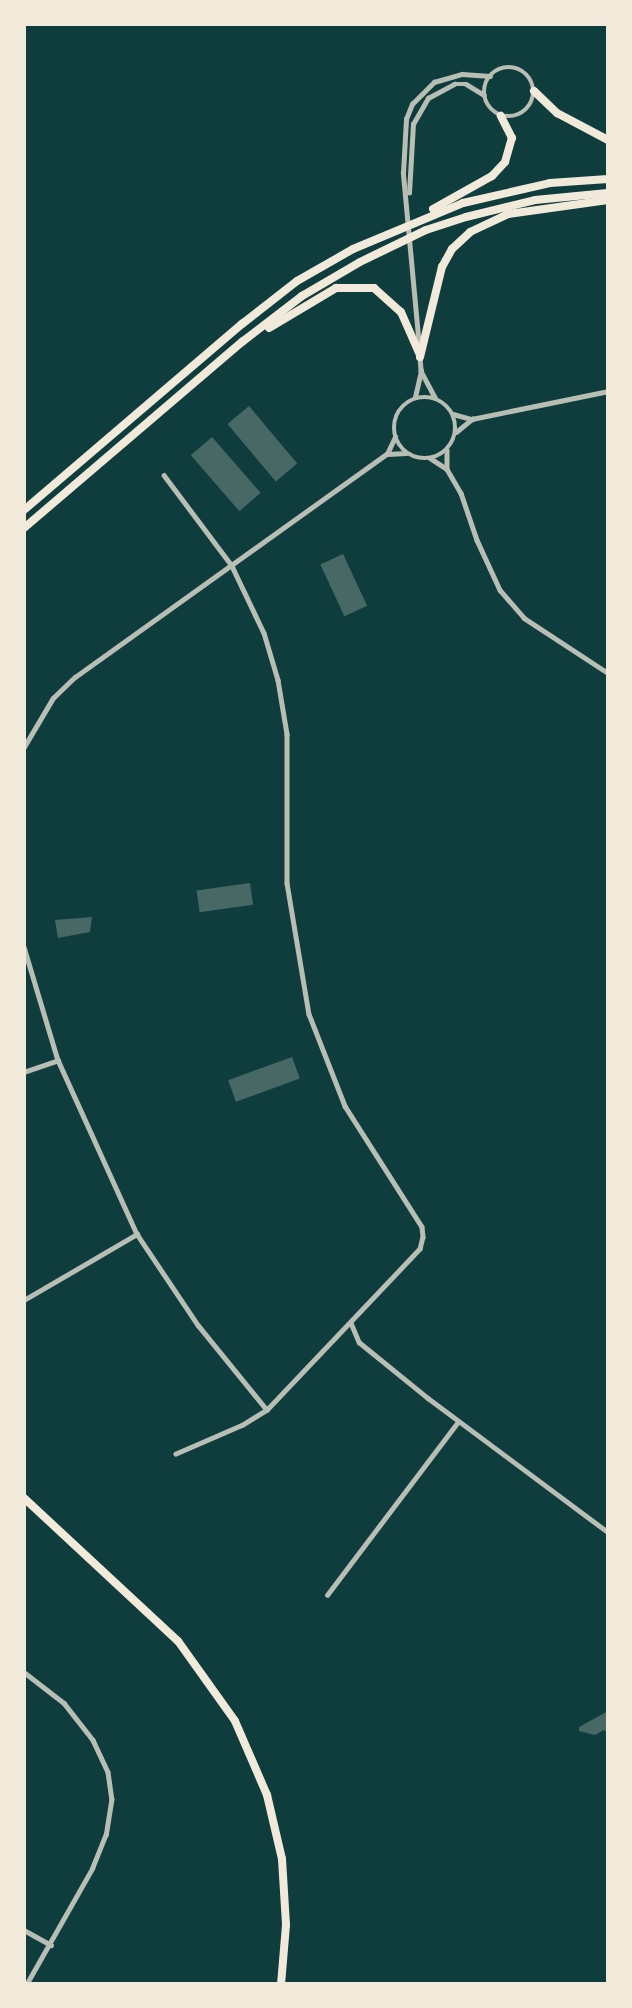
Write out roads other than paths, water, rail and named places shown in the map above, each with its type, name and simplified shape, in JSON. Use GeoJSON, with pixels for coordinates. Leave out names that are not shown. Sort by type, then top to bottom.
{"type":"FeatureCollection","features":[{"type":"Feature","properties":{"kind":"highway"},"geometry":{"type":"LineString","coordinates":[[534,91],[557,113],[608,140]]}},
{"type":"Feature","properties":{"kind":"highway"},"geometry":{"type":"LineString","coordinates":[[24,510],[297,281],[353,249],[421,218],[492,176],[505,162],[512,138],[501,116]]}},
{"type":"Feature","properties":{"kind":"highway"},"geometry":{"type":"LineString","coordinates":[[421,218],[509,191],[608,179]]}},
{"type":"Feature","properties":{"kind":"highway"},"geometry":{"type":"LineString","coordinates":[[24,528],[242,342],[302,296],[360,262],[426,230],[535,200],[608,193]]}},
{"type":"Feature","properties":{"kind":"highway"},"geometry":{"type":"LineString","coordinates":[[420,357],[442,267],[452,249],[470,232],[508,214],[608,200]]}},
{"type":"Feature","properties":{"kind":"highway"},"geometry":{"type":"LineString","coordinates":[[242,342],[316,297],[354,286],[374,288],[390,299],[402,312],[420,357]]}},
{"type":"Feature","properties":{"kind":"highway"},"geometry":{"type":"LineString","coordinates":[[24,1498],[178,1641],[235,1721],[267,1795],[282,1859],[286,1925],[281,1984]]}},
{"type":"Feature","properties":{"kind":"street"},"geometry":{"type":"LineString","coordinates":[[409,199],[410,141],[420,108],[434,93],[454,84],[466,84],[484,95],[490,108],[501,116],[524,112],[534,91],[528,76],[516,68],[502,68],[490,76],[447,76],[422,92],[412,104],[403,138],[421,371],[415,397]]}},
{"type":"Feature","properties":{"kind":"street"},"geometry":{"type":"LineString","coordinates":[[484,95],[490,76]]}},
{"type":"Feature","properties":{"kind":"street"},"geometry":{"type":"LineString","coordinates":[[421,371],[435,398],[453,414],[472,419],[608,391]]}},
{"type":"Feature","properties":{"kind":"street"},"geometry":{"type":"LineString","coordinates":[[24,747],[25,740],[67,684],[387,454],[395,437],[395,418],[406,402],[415,397],[435,398]]}},
{"type":"Feature","properties":{"kind":"street"},"geometry":{"type":"LineString","coordinates":[[453,414],[456,433]]}},
{"type":"Feature","properties":{"kind":"street"},"geometry":{"type":"LineString","coordinates":[[447,469],[447,450],[456,433],[472,419]]}},
{"type":"Feature","properties":{"kind":"street"},"geometry":{"type":"LineString","coordinates":[[395,437],[406,453]]}},
{"type":"Feature","properties":{"kind":"street"},"geometry":{"type":"LineString","coordinates":[[430,458],[447,450]]}},
{"type":"Feature","properties":{"kind":"street"},"geometry":{"type":"LineString","coordinates":[[387,454],[406,453],[430,458],[447,469],[461,493],[477,540],[500,590],[524,618],[608,673]]}},
{"type":"Feature","properties":{"kind":"street"},"geometry":{"type":"LineString","coordinates":[[164,476],[232,566],[264,633],[285,716],[290,766],[287,884],[294,940],[314,1031],[355,1124],[422,1227],[420,1249],[267,1410],[243,1425],[176,1454]]}},
{"type":"Feature","properties":{"kind":"street"},"geometry":{"type":"LineString","coordinates":[[24,947],[58,1060],[137,1234],[198,1325],[267,1410]]}},
{"type":"Feature","properties":{"kind":"street"},"geometry":{"type":"LineString","coordinates":[[24,1072],[58,1060]]}},
{"type":"Feature","properties":{"kind":"street"},"geometry":{"type":"LineString","coordinates":[[24,1300],[137,1234]]}},
{"type":"Feature","properties":{"kind":"street"},"geometry":{"type":"LineString","coordinates":[[351,1323],[359,1342],[458,1422],[608,1532]]}},
{"type":"Feature","properties":{"kind":"street"},"geometry":{"type":"LineString","coordinates":[[327,1595],[458,1422]]}},
{"type":"Feature","properties":{"kind":"street"},"geometry":{"type":"LineString","coordinates":[[24,1672],[64,1703],[93,1740],[108,1772],[112,1799],[106,1835],[93,1868],[27,1984]]}},
{"type":"Feature","properties":{"kind":"street"},"geometry":{"type":"LineString","coordinates":[[24,1930],[51,1944]]}}]}
